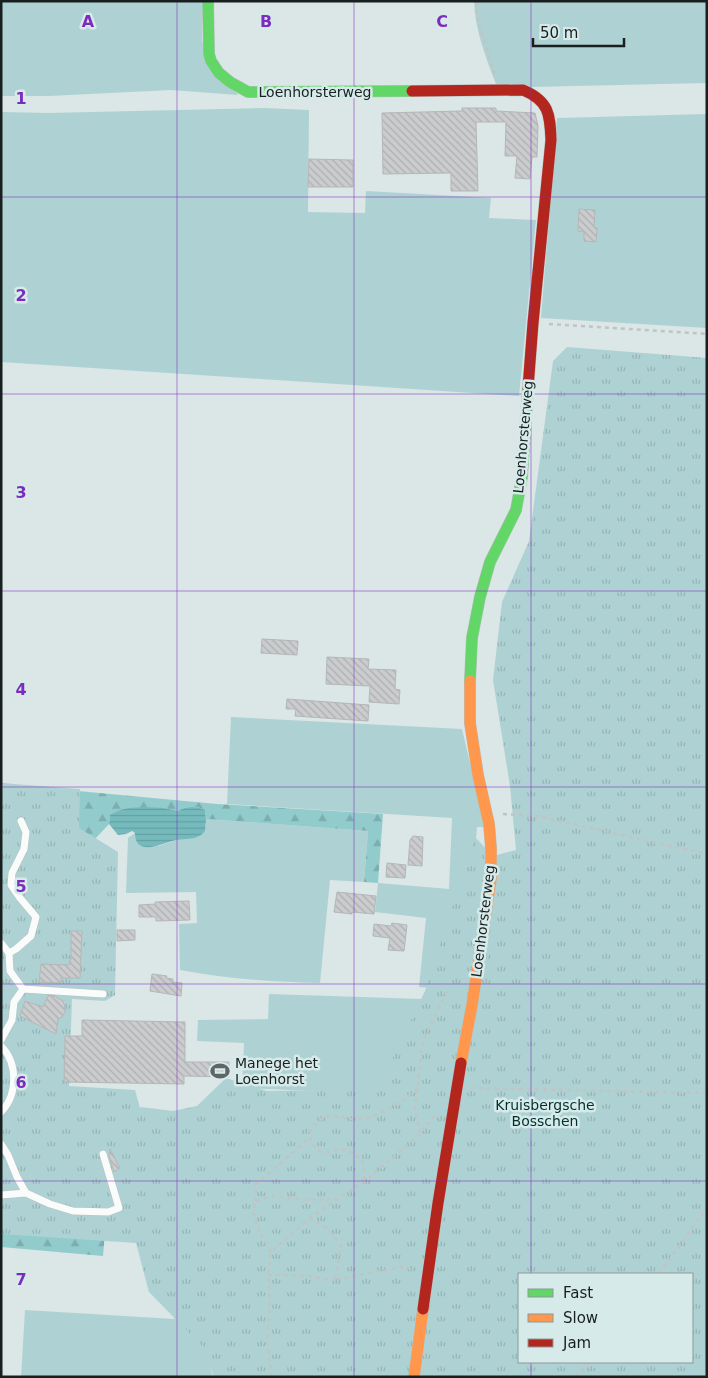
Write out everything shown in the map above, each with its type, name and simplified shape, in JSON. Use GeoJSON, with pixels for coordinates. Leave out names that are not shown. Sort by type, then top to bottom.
{"type":"FeatureCollection","features":[{"type":"Feature","properties":{"kind":"street","name":"Loenhorsterweg"},"geometry":{"type":"LineString","coordinates":[[208,1],[209,54],[211,62],[227,81],[248,92],[523,90],[530,92],[544,103],[550,117],[551,140],[533,323],[522,477],[516,510],[490,562],[472,638],[470,723],[478,775],[487,813],[491,848],[491,878],[472,1004],[456,1088],[414,1377]]}},
{"type":"Feature","properties":{"kind":"lane"},"geometry":{"type":"LineString","coordinates":[[9,952],[16,949],[31,936],[36,917],[11,885],[12,873],[24,849],[26,832],[21,821]]}},
{"type":"Feature","properties":{"kind":"lane"},"geometry":{"type":"LineString","coordinates":[[1,943],[9,952],[10,970],[23,988],[103,994]]}},
{"type":"Feature","properties":{"kind":"lane"},"geometry":{"type":"LineString","coordinates":[[1,1040],[12,1020],[14,1002],[23,988]]}},
{"type":"Feature","properties":{"kind":"lane"},"geometry":{"type":"LineString","coordinates":[[1,1046],[8,1053],[13,1069],[14,1088],[6,1107],[1,1112]]}},
{"type":"Feature","properties":{"kind":"lane"},"geometry":{"type":"LineString","coordinates":[[1,1144],[26,1193]]}},
{"type":"Feature","properties":{"kind":"lane"},"geometry":{"type":"LineString","coordinates":[[1,1195],[26,1193],[50,1204],[73,1211],[108,1212],[119,1208],[103,1154]]}},
{"type":"Feature","properties":{"kind":"path"},"geometry":{"type":"LineString","coordinates":[[477,1],[478,16],[500,91]]}},
{"type":"Feature","properties":{"kind":"path"},"geometry":{"type":"LineString","coordinates":[[533,323],[707,334]]}},
{"type":"Feature","properties":{"kind":"path"},"geometry":{"type":"LineString","coordinates":[[487,813],[537,816],[707,854]]}},
{"type":"Feature","properties":{"kind":"path"},"geometry":{"type":"LineString","coordinates":[[420,1134],[415,1107],[423,1041],[448,989]]}},
{"type":"Feature","properties":{"kind":"path"},"geometry":{"type":"LineString","coordinates":[[363,1182],[365,1174],[362,1160],[347,1150],[319,1151],[312,1144],[309,1134],[314,1124],[333,1115],[351,1120],[369,1118],[388,1109],[418,1088]]}},
{"type":"Feature","properties":{"kind":"path"},"geometry":{"type":"LineString","coordinates":[[270,1252],[257,1228],[254,1216],[256,1184],[310,1137]]}},
{"type":"Feature","properties":{"kind":"path"},"geometry":{"type":"LineString","coordinates":[[255,1201],[274,1196],[308,1200],[338,1199]]}},
{"type":"Feature","properties":{"kind":"path"},"geometry":{"type":"LineString","coordinates":[[660,1273],[707,1208]]}},
{"type":"Feature","properties":{"kind":"path"},"geometry":{"type":"LineString","coordinates":[[310,1218],[327,1228],[341,1246],[334,1280]]}},
{"type":"Feature","properties":{"kind":"path"},"geometry":{"type":"LineString","coordinates":[[268,1275],[316,1276],[331,1281],[403,1267],[429,1271]]}},
{"type":"Feature","properties":{"kind":"path"},"geometry":{"type":"LineString","coordinates":[[576,1377],[588,1363]]}},
{"type":"Feature","properties":{"kind":"green space"},"geometry":{"type":"Polygon","coordinates":[[[1,1],[202,1],[202,42],[238,95],[171,90],[49,96],[1,96],[1,1]]]}},
{"type":"Feature","properties":{"kind":"green space"},"geometry":{"type":"Polygon","coordinates":[[[474,1],[707,1],[707,83],[531,87],[496,84],[479,33],[474,1]]]}},
{"type":"Feature","properties":{"kind":"green space"},"geometry":{"type":"Polygon","coordinates":[[[263,108],[309,110],[308,212],[365,213],[366,191],[491,198],[489,218],[536,220],[519,396],[1,362],[1,112],[48,113],[263,108]]]}},
{"type":"Feature","properties":{"kind":"green space"},"geometry":{"type":"Polygon","coordinates":[[[707,114],[707,328],[541,318],[557,118],[707,114]]]}},
{"type":"Feature","properties":{"kind":"green space","name":"Kruisbergsche Bosschen"},"geometry":{"type":"Polygon","coordinates":[[[567,347],[707,358],[707,1377],[214,1377],[202,1346],[149,1292],[136,1243],[1,1234],[1,783],[80,789],[79,828],[118,852],[115,995],[105,1001],[72,999],[69,1086],[135,1090],[140,1108],[173,1111],[197,1106],[226,1078],[267,1091],[378,1089],[425,991],[475,837],[493,856],[516,850],[510,786],[493,680],[502,602],[529,541],[553,361],[567,347]]]}},
{"type":"Feature","properties":{"kind":"green space"},"geometry":{"type":"Polygon","coordinates":[[[231,717],[462,729],[485,827],[477,827],[469,928],[433,988],[419,987],[426,918],[375,912],[378,883],[449,889],[452,818],[227,804],[231,717]]]}},
{"type":"Feature","properties":{"kind":"green space"},"geometry":{"type":"Polygon","coordinates":[[[78,791],[217,804],[383,814],[378,883],[364,882],[368,831],[206,819],[205,810],[192,807],[178,811],[164,808],[110,815],[109,824],[95,839],[76,835],[78,791]]]}},
{"type":"Feature","properties":{"kind":"green space"},"geometry":{"type":"Polygon","coordinates":[[[205,819],[368,831],[364,882],[330,880],[320,983],[250,980],[180,970],[179,924],[197,923],[196,892],[126,893],[128,838],[135,833],[159,846],[179,839],[190,839],[206,826],[205,819]]]}},
{"type":"Feature","properties":{"kind":"green space"},"geometry":{"type":"Polygon","coordinates":[[[269,994],[422,999],[392,1088],[342,1092],[242,1088],[244,1043],[197,1041],[198,1020],[268,1019],[269,994]]]}},
{"type":"Feature","properties":{"kind":"green space"},"geometry":{"type":"Polygon","coordinates":[[[106,1221],[103,1256],[1,1247],[1,1230],[106,1221]]]}},
{"type":"Feature","properties":{"kind":"green space"},"geometry":{"type":"Polygon","coordinates":[[[25,1310],[191,1320],[207,1355],[213,1377],[21,1377],[25,1310]]]}},
{"type":"Feature","properties":{"kind":"shaded area"},"geometry":{"type":"Polygon","coordinates":[[[136,807],[164,808],[178,811],[192,807],[205,810],[205,831],[195,838],[145,847],[136,841],[135,833],[132,831],[118,835],[109,824],[110,815],[122,810],[136,807]]]}},
{"type":"Feature","properties":{"kind":"building"},"geometry":{"type":"Polygon","coordinates":[[[462,108],[496,108],[496,111],[535,113],[538,126],[537,157],[532,157],[530,179],[515,178],[517,156],[505,156],[506,122],[476,122],[478,191],[451,191],[451,173],[383,174],[382,113],[462,111],[462,108]]]}},
{"type":"Feature","properties":{"kind":"building"},"geometry":{"type":"Polygon","coordinates":[[[309,159],[353,160],[353,187],[308,187],[309,159]]]}},
{"type":"Feature","properties":{"kind":"building"},"geometry":{"type":"Polygon","coordinates":[[[579,209],[595,210],[594,227],[597,228],[596,242],[584,241],[584,232],[578,231],[579,209]]]}},
{"type":"Feature","properties":{"kind":"building"},"geometry":{"type":"Polygon","coordinates":[[[262,639],[298,641],[297,655],[261,653],[262,639]]]}},
{"type":"Feature","properties":{"kind":"building"},"geometry":{"type":"Polygon","coordinates":[[[327,657],[369,659],[368,669],[396,670],[395,689],[400,690],[399,704],[369,702],[370,686],[326,684],[327,657]]]}},
{"type":"Feature","properties":{"kind":"building"},"geometry":{"type":"Polygon","coordinates":[[[287,699],[369,705],[368,721],[295,716],[296,709],[286,709],[287,699]]]}},
{"type":"Feature","properties":{"kind":"building"},"geometry":{"type":"Polygon","coordinates":[[[413,836],[423,837],[422,866],[408,865],[410,840],[413,836]]]}},
{"type":"Feature","properties":{"kind":"building"},"geometry":{"type":"Polygon","coordinates":[[[387,863],[406,865],[405,878],[386,877],[387,863]]]}},
{"type":"Feature","properties":{"kind":"building"},"geometry":{"type":"Polygon","coordinates":[[[337,892],[376,896],[374,914],[334,912],[337,892]]]}},
{"type":"Feature","properties":{"kind":"building"},"geometry":{"type":"Polygon","coordinates":[[[189,901],[190,920],[156,921],[156,917],[139,917],[139,905],[156,904],[155,902],[189,901]]]}},
{"type":"Feature","properties":{"kind":"building"},"geometry":{"type":"Polygon","coordinates":[[[392,923],[407,925],[404,951],[388,950],[390,938],[373,936],[374,924],[391,926],[392,923]]]}},
{"type":"Feature","properties":{"kind":"building"},"geometry":{"type":"Polygon","coordinates":[[[117,930],[135,930],[135,940],[117,941],[117,930]]]}},
{"type":"Feature","properties":{"kind":"building"},"geometry":{"type":"Polygon","coordinates":[[[71,931],[82,931],[80,978],[61,978],[61,983],[39,982],[41,964],[69,965],[71,960],[71,931]]]}},
{"type":"Feature","properties":{"kind":"building"},"geometry":{"type":"Polygon","coordinates":[[[152,974],[167,976],[166,978],[173,979],[173,982],[182,983],[181,996],[150,991],[152,974]]]}},
{"type":"Feature","properties":{"kind":"building"},"geometry":{"type":"Polygon","coordinates":[[[48,996],[54,996],[63,1001],[65,1007],[65,1012],[58,1019],[56,1034],[20,1016],[25,1001],[43,1007],[48,996]]]}},
{"type":"Feature","properties":{"kind":"building"},"geometry":{"type":"Polygon","coordinates":[[[82,1020],[185,1022],[185,1062],[229,1062],[229,1077],[184,1076],[184,1084],[64,1082],[65,1036],[82,1036],[82,1020]]]}},
{"type":"Feature","properties":{"kind":"building"},"geometry":{"type":"Polygon","coordinates":[[[110,1149],[120,1168],[114,1172],[109,1156],[110,1149]]]}},
{"type":"Feature","properties":{"kind":"traffic: fast"},"geometry":{"type":"LineString","coordinates":[[208,1],[209,54],[211,61],[219,73],[248,92],[412,91]]}},
{"type":"Feature","properties":{"kind":"traffic: fast"},"geometry":{"type":"LineString","coordinates":[[470,681],[472,638],[480,597],[490,562],[516,510],[522,477],[528,388]]}},
{"type":"Feature","properties":{"kind":"traffic: slow"},"geometry":{"type":"LineString","coordinates":[[461,1063],[472,1005],[491,879],[489,824],[478,775],[470,723],[470,681]]}},
{"type":"Feature","properties":{"kind":"traffic: slow"},"geometry":{"type":"LineString","coordinates":[[414,1377],[423,1309]]}},
{"type":"Feature","properties":{"kind":"traffic: jam"},"geometry":{"type":"LineString","coordinates":[[412,91],[523,90],[538,99],[549,116],[551,140],[528,388]]}},
{"type":"Feature","properties":{"kind":"traffic: jam"},"geometry":{"type":"LineString","coordinates":[[423,1309],[461,1063]]}},
{"type":"Feature","properties":{"kind":"place","name":"Manege het Loenhorst"},"geometry":{"type":"Point","coordinates":[220,1071]}}]}
